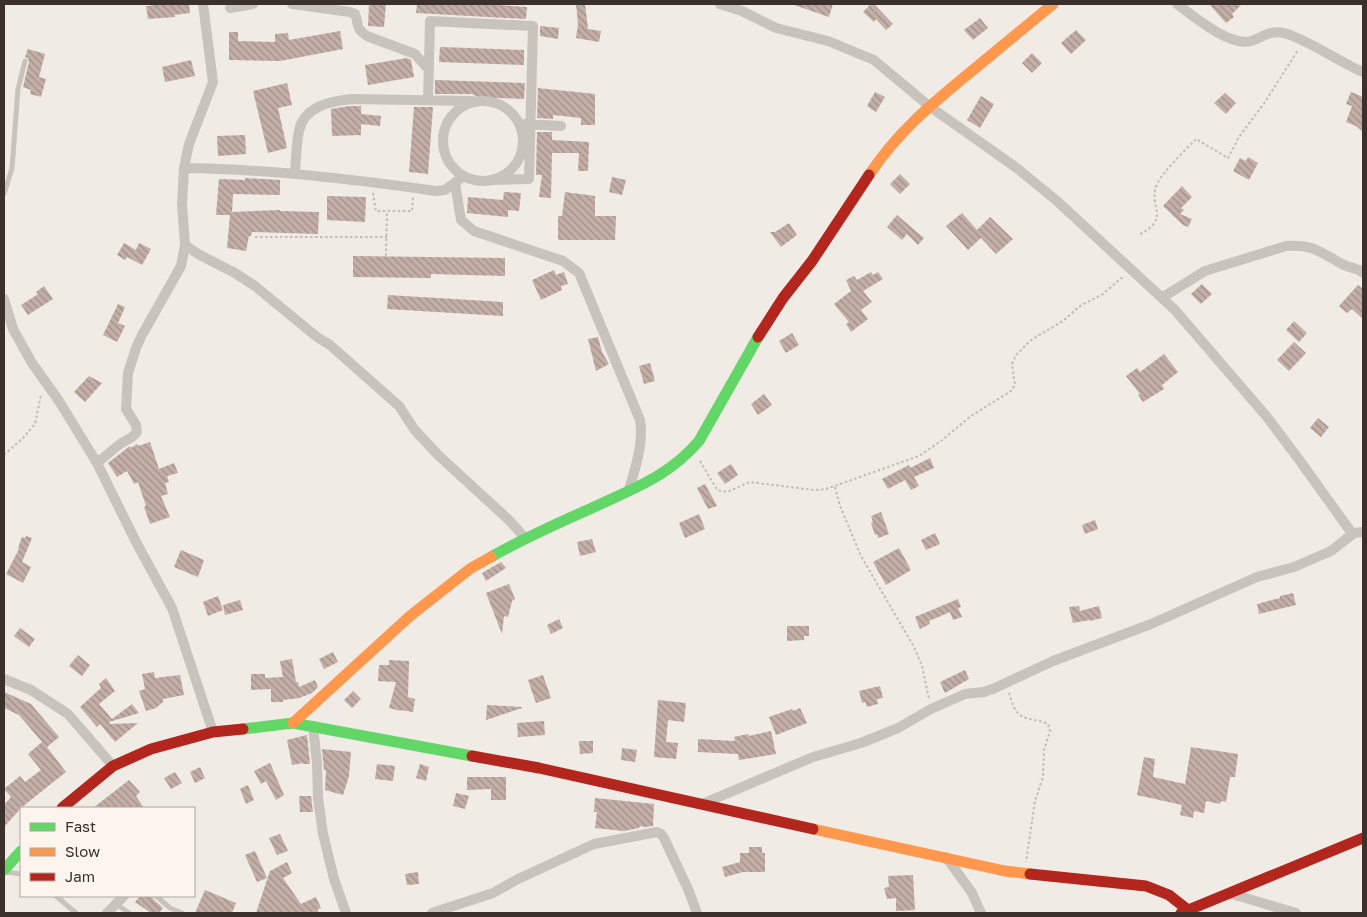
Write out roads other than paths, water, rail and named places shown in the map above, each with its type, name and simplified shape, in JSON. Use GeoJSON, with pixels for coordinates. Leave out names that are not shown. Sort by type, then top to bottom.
{"type":"FeatureCollection","features":[{"type":"Feature","properties":{"kind":"main road"},"geometry":{"type":"LineString","coordinates":[[293,723],[410,616],[471,568],[525,538],[670,470],[687,455],[710,424],[764,324],[812,261],[884,153],[899,135],[930,106],[1053,4]]}},
{"type":"Feature","properties":{"kind":"main road"},"geometry":{"type":"LineString","coordinates":[[63,807],[113,766],[151,750],[213,732],[293,723],[539,768],[1005,871],[1146,886],[1168,892],[1176,897],[1184,912],[1363,838]]}},
{"type":"Feature","properties":{"kind":"main road"},"geometry":{"type":"LineString","coordinates":[[4,871],[20,852]]}},
{"type":"Feature","properties":{"kind":"street"},"geometry":{"type":"LineString","coordinates":[[97,464],[137,432],[136,425],[126,409],[128,373],[139,341],[181,266],[185,245],[182,203],[184,168],[189,144],[213,82],[203,4]]}},
{"type":"Feature","properties":{"kind":"street"},"geometry":{"type":"LineString","coordinates":[[230,8],[253,4]]}},
{"type":"Feature","properties":{"kind":"street"},"geometry":{"type":"LineString","coordinates":[[292,4],[355,14],[356,27],[361,32],[415,54],[429,70]]}},
{"type":"Feature","properties":{"kind":"street"},"geometry":{"type":"LineString","coordinates":[[720,4],[742,11],[776,28],[828,40],[874,60],[930,106],[1018,169],[1057,201],[1163,297],[1267,417],[1351,532],[1359,532]]}},
{"type":"Feature","properties":{"kind":"street"},"geometry":{"type":"LineString","coordinates":[[1177,4],[1211,29],[1227,37],[1250,42],[1268,33],[1282,33],[1363,72]]}},
{"type":"Feature","properties":{"kind":"street"},"geometry":{"type":"LineString","coordinates":[[428,100],[430,21],[533,26],[528,179],[482,181],[464,176],[453,167],[447,158],[443,148],[445,126],[458,109],[478,101]]}},
{"type":"Feature","properties":{"kind":"street"},"geometry":{"type":"LineString","coordinates":[[295,174],[299,130],[311,112],[322,104],[336,100],[352,99],[489,101],[509,110],[519,124],[523,139],[522,150],[512,169],[503,176],[493,180]]}},
{"type":"Feature","properties":{"kind":"street"},"geometry":{"type":"LineString","coordinates":[[519,124],[561,126]]}},
{"type":"Feature","properties":{"kind":"street"},"geometry":{"type":"LineString","coordinates":[[184,168],[295,174],[436,191],[444,190],[464,176]]}},
{"type":"Feature","properties":{"kind":"street"},"geometry":{"type":"LineString","coordinates":[[455,183],[461,220],[474,232],[563,261],[580,273],[640,420],[641,441],[629,490]]}},
{"type":"Feature","properties":{"kind":"street"},"geometry":{"type":"LineString","coordinates":[[185,245],[255,286],[316,337],[357,368],[399,406],[414,429],[438,455],[510,521],[525,538]]}},
{"type":"Feature","properties":{"kind":"street"},"geometry":{"type":"LineString","coordinates":[[1163,297],[1204,271],[1286,246],[1298,245],[1316,249],[1342,264],[1361,270],[1363,273]]}},
{"type":"Feature","properties":{"kind":"street"},"geometry":{"type":"LineString","coordinates":[[4,299],[13,329],[32,363],[59,401],[97,464],[172,608],[213,732]]}},
{"type":"Feature","properties":{"kind":"street"},"geometry":{"type":"LineString","coordinates":[[702,805],[813,757],[860,744],[898,728],[930,709],[965,694],[984,692],[1053,661],[1151,624],[1257,577],[1294,567],[1331,551],[1359,532]]}},
{"type":"Feature","properties":{"kind":"street"},"geometry":{"type":"LineString","coordinates":[[4,679],[30,690],[68,714],[113,766]]}},
{"type":"Feature","properties":{"kind":"street"},"geometry":{"type":"LineString","coordinates":[[313,726],[318,798],[323,834],[334,879],[346,913]]}},
{"type":"Feature","properties":{"kind":"street"},"geometry":{"type":"LineString","coordinates":[[432,913],[493,893],[518,879],[594,844],[657,832],[664,838],[697,913]]}},
{"type":"Feature","properties":{"kind":"street"},"geometry":{"type":"LineString","coordinates":[[945,857],[972,893],[981,913]]}},
{"type":"Feature","properties":{"kind":"street"},"geometry":{"type":"LineString","coordinates":[[1229,893],[1296,913]]}},
{"type":"Feature","properties":{"kind":"street"},"geometry":{"type":"LineString","coordinates":[[108,913],[123,897]]}},
{"type":"Feature","properties":{"kind":"lane"},"geometry":{"type":"LineString","coordinates":[[4,194],[12,168],[18,89],[25,61]]}},
{"type":"Feature","properties":{"kind":"lane"},"geometry":{"type":"LineString","coordinates":[[4,871],[20,874]]}},
{"type":"Feature","properties":{"kind":"lane"},"geometry":{"type":"LineString","coordinates":[[57,897],[76,913]]}},
{"type":"Feature","properties":{"kind":"lane"},"geometry":{"type":"LineString","coordinates":[[157,897],[170,908],[182,913]]}},
{"type":"Feature","properties":{"kind":"lane"},"geometry":{"type":"LineString","coordinates":[[116,904],[129,913]]}}]}
